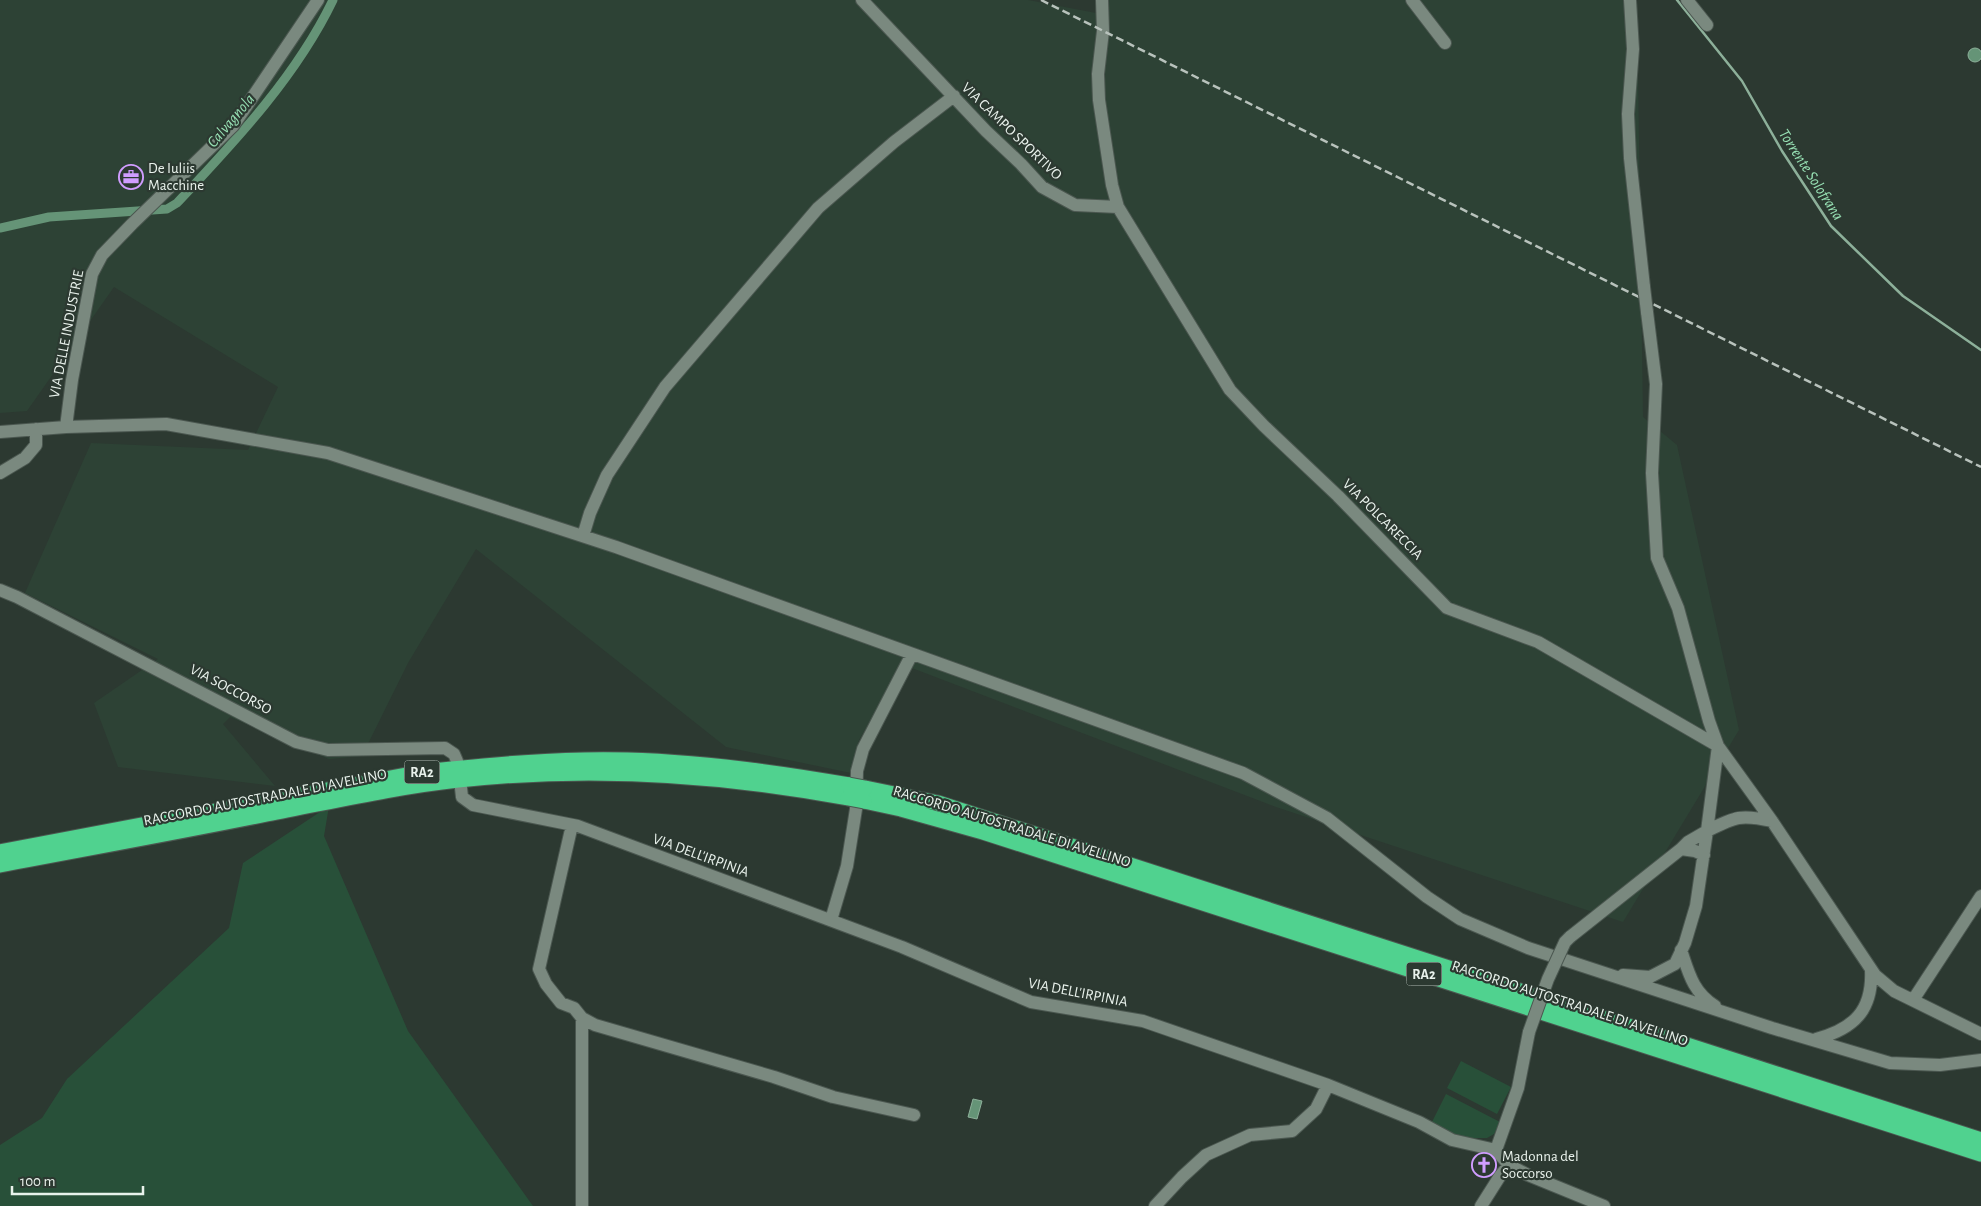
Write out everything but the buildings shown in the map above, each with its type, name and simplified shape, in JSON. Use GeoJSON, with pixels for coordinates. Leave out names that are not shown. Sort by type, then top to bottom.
{"type":"FeatureCollection","features":[{"type":"Feature","properties":{"kind":"highway","name":"RACCORDO AUTOSTRADALE DI AVELLINO"},"geometry":{"type":"LineString","coordinates":[[0,852],[422,772],[489,765],[626,760],[730,767],[849,792]]}},
{"type":"Feature","properties":{"kind":"highway","name":"RACCORDO AUTOSTRADALE DI AVELLINO"},"geometry":{"type":"LineString","coordinates":[[0,865],[399,789],[493,777],[571,774],[651,774],[849,792],[938,804],[1981,1140]]}},
{"type":"Feature","properties":{"kind":"highway","name":"RACCORDO AUTOSTRADALE DI AVELLINO"},"geometry":{"type":"LineString","coordinates":[[864,794],[1981,1154]]}},
{"type":"Feature","properties":{"kind":"street","name":"VIA DELLE INDUSTRIE"},"geometry":{"type":"LineString","coordinates":[[66,427],[72,380],[92,274],[102,256],[232,126],[318,0]]}},
{"type":"Feature","properties":{"kind":"street","name":"VIA CAMPO SPORTIVO"},"geometry":{"type":"LineString","coordinates":[[862,0],[1042,187],[1076,206],[1118,207]]}},
{"type":"Feature","properties":{"kind":"street"},"geometry":{"type":"LineString","coordinates":[[1102,0],[1103,31],[1098,74],[1099,100],[1112,185],[1118,207]]}},
{"type":"Feature","properties":{"kind":"street"},"geometry":{"type":"LineString","coordinates":[[1412,0],[1445,43]]}},
{"type":"Feature","properties":{"kind":"street"},"geometry":{"type":"LineString","coordinates":[[1630,0],[1633,49],[1628,114],[1630,158],[1656,384],[1652,473],[1657,558],[1678,608],[1709,721],[1718,746],[1772,821],[1875,975],[1894,991],[1981,1034]]}},
{"type":"Feature","properties":{"kind":"street"},"geometry":{"type":"LineString","coordinates":[[1687,0],[1706,25]]}},
{"type":"Feature","properties":{"kind":"street"},"geometry":{"type":"LineString","coordinates":[[583,536],[590,513],[607,475],[665,387],[818,208],[894,142],[954,96]]}},
{"type":"Feature","properties":{"kind":"street","name":"VIA POLCARECCIA"},"geometry":{"type":"LineString","coordinates":[[1118,207],[1230,390],[1264,426],[1338,496],[1447,608],[1538,642],[1718,746]]}},
{"type":"Feature","properties":{"kind":"street"},"geometry":{"type":"LineString","coordinates":[[0,432],[66,427],[166,424],[328,453],[583,536],[1243,773],[1326,818],[1427,897],[1460,919],[1528,948],[1640,986],[1890,1063],[1940,1065],[1981,1060]]}},
{"type":"Feature","properties":{"kind":"street"},"geometry":{"type":"LineString","coordinates":[[0,473],[25,458],[36,444],[36,429]]}},
{"type":"Feature","properties":{"kind":"street","name":"VIA SOCCORSO"},"geometry":{"type":"LineString","coordinates":[[0,590],[18,597],[296,742],[328,750],[444,748],[454,754],[457,761]]}},
{"type":"Feature","properties":{"kind":"street"},"geometry":{"type":"LineString","coordinates":[[831,920],[847,866],[856,809],[857,771],[863,749],[912,654]]}},
{"type":"Feature","properties":{"kind":"street"},"geometry":{"type":"LineString","coordinates":[[1610,975],[1650,976],[1675,964],[1696,906],[1718,746]]}},
{"type":"Feature","properties":{"kind":"street","name":"VIA DELL'IRPINIA"},"geometry":{"type":"LineString","coordinates":[[461,788],[462,797],[473,805],[572,825],[902,947],[1031,1002],[1143,1021],[1328,1085],[1419,1122],[1452,1140],[1496,1150]]}},
{"type":"Feature","properties":{"kind":"street"},"geometry":{"type":"LineString","coordinates":[[1604,1206],[1528,1175],[1510,1165],[1496,1150],[1518,1088],[1529,1032],[1548,979],[1564,942],[1688,842],[1732,818],[1752,817],[1772,821]]}},
{"type":"Feature","properties":{"kind":"street"},"geometry":{"type":"LineString","coordinates":[[572,825],[539,969],[546,984],[561,1003],[574,1008],[582,1018],[595,1025],[774,1077],[833,1097],[914,1115]]}},
{"type":"Feature","properties":{"kind":"street"},"geometry":{"type":"LineString","coordinates":[[1680,849],[1695,851],[1704,855]]}},
{"type":"Feature","properties":{"kind":"street"},"geometry":{"type":"LineString","coordinates":[[1913,1000],[1981,896]]}},
{"type":"Feature","properties":{"kind":"street"},"geometry":{"type":"LineString","coordinates":[[1681,950],[1693,984],[1698,992],[1703,998],[1725,1013]]}},
{"type":"Feature","properties":{"kind":"street"},"geometry":{"type":"LineString","coordinates":[[1813,1039],[1832,1034],[1846,1027],[1860,1016],[1869,999],[1871,970]]}},
{"type":"Feature","properties":{"kind":"street"},"geometry":{"type":"LineString","coordinates":[[582,1018],[582,1206]]}},
{"type":"Feature","properties":{"kind":"street"},"geometry":{"type":"LineString","coordinates":[[1155,1206],[1182,1177],[1206,1156],[1250,1135],[1292,1131],[1316,1109],[1328,1085]]}},
{"type":"Feature","properties":{"kind":"street"},"geometry":{"type":"LineString","coordinates":[[1481,1206],[1500,1176],[1510,1165]]}},
{"type":"Feature","properties":{"kind":"shaded area"},"geometry":{"type":"Polygon","coordinates":[[[0,0],[1028,0],[1096,13],[1097,0],[1637,0],[1643,417],[1677,445],[1739,730],[1623,922],[1276,807],[904,665],[859,740],[851,773],[726,747],[476,549],[408,663],[362,756],[329,759],[230,717],[223,724],[275,786],[118,767],[94,703],[158,659],[25,593],[91,443],[248,450],[278,387],[114,287],[27,411],[0,413],[0,0]]]}},
{"type":"Feature","properties":{"kind":"shaded area"},"geometry":{"type":"Polygon","coordinates":[[[1972,48],[1978,48],[1982,55],[1978,62],[1972,62],[1968,58],[1968,52],[1972,48]]]}},
{"type":"Feature","properties":{"kind":"shaded area"},"geometry":{"type":"Polygon","coordinates":[[[329,806],[324,836],[408,1031],[533,1206],[0,1206],[0,1145],[42,1118],[67,1079],[229,928],[243,863],[329,806]]]}},
{"type":"Feature","properties":{"kind":"shaded area"},"geometry":{"type":"Polygon","coordinates":[[[1461,1061],[1511,1087],[1497,1114],[1447,1088],[1461,1061]]]}},
{"type":"Feature","properties":{"kind":"shaded area"},"geometry":{"type":"Polygon","coordinates":[[[1446,1094],[1500,1122],[1494,1134],[1487,1138],[1459,1137],[1432,1122],[1446,1094]]]}},
{"type":"Feature","properties":{"kind":"shaded area"},"geometry":{"type":"Polygon","coordinates":[[[973,1099],[982,1101],[977,1119],[968,1117],[973,1099]]]}},
{"type":"Feature","properties":{"kind":"waterway","name":"Calvagnola"},"geometry":{"type":"LineString","coordinates":[[0,228],[49,217],[167,209],[177,203],[221,156],[283,82],[318,28],[333,0]]}},
{"type":"Feature","properties":{"kind":"waterway","name":"Torrente Solofrana"},"geometry":{"type":"LineString","coordinates":[[1677,0],[1742,81],[1782,151],[1831,226],[1903,296],[1981,350]]}},
{"type":"Feature","properties":{"kind":"railway"},"geometry":{"type":"LineString","coordinates":[[1041,0],[1981,467]]}},
{"type":"Feature","properties":{"kind":"place","name":"De Iuliis Macchine"},"geometry":{"type":"Point","coordinates":[131,177]}},
{"type":"Feature","properties":{"kind":"place","name":"Madonna del Soccorso"},"geometry":{"type":"Point","coordinates":[1484,1165]}}]}
